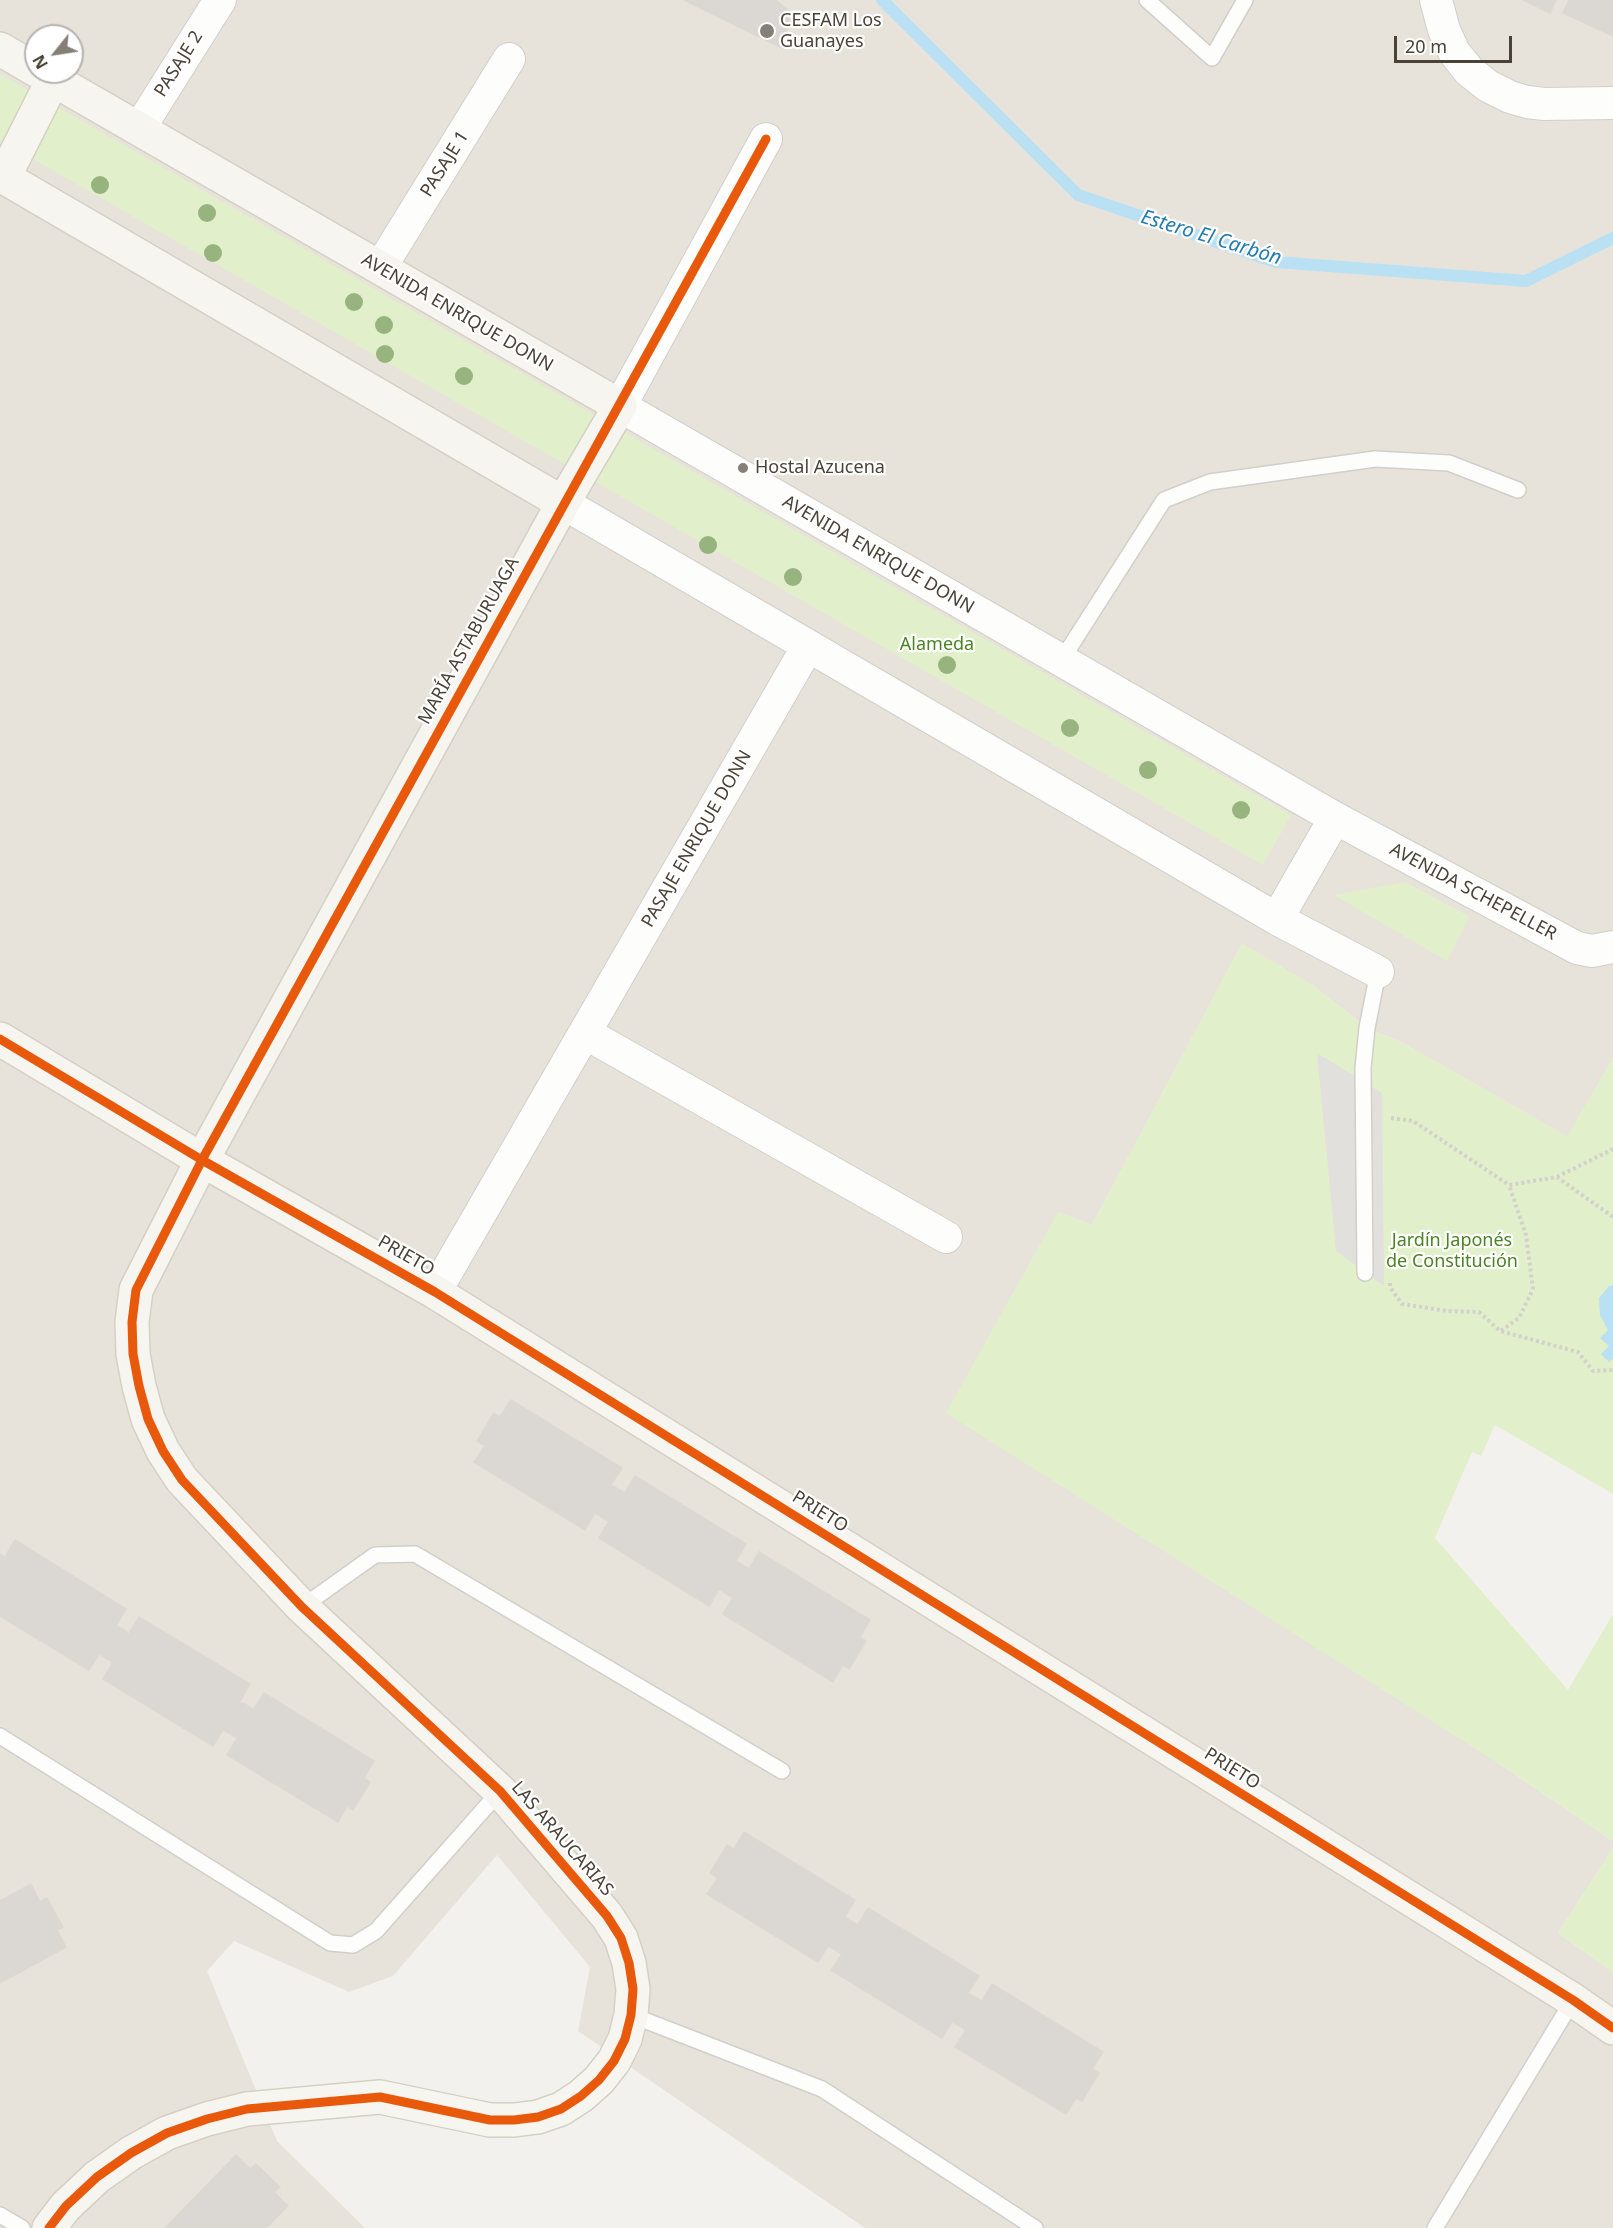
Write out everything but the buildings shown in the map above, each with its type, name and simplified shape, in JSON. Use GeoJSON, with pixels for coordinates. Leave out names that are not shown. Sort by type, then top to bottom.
{"type":"FeatureCollection","features":[{"type":"Feature","properties":{"kind":"street","name":"PASAJE 2"},"geometry":{"type":"LineString","coordinates":[[139,129],[220,0]]}},
{"type":"Feature","properties":{"kind":"street"},"geometry":{"type":"LineString","coordinates":[[1436,0],[1444,30],[1454,52],[1469,71],[1488,86],[1510,97],[1527,102],[1544,104],[1613,103]]}},
{"type":"Feature","properties":{"kind":"street","name":"AVENIDA ENRIQUE DONN"},"geometry":{"type":"LineString","coordinates":[[0,49],[24,63]]}},
{"type":"Feature","properties":{"kind":"street","name":"PASAJE 1"},"geometry":{"type":"LineString","coordinates":[[380,268],[509,59]]}},
{"type":"Feature","properties":{"kind":"street"},"geometry":{"type":"LineString","coordinates":[[39,84],[2,176],[1277,919],[1378,972]]}},
{"type":"Feature","properties":{"kind":"street","name":"AVENIDA ENRIQUE DONN"},"geometry":{"type":"LineString","coordinates":[[60,84],[1335,818]]}},
{"type":"Feature","properties":{"kind":"street","name":"MARÍA ASTABURUAGA"},"geometry":{"type":"LineString","coordinates":[[202,1160],[766,139]]}},
{"type":"Feature","properties":{"kind":"street","name":"PASAJE ENRIQUE DONN"},"geometry":{"type":"LineString","coordinates":[[435,1292],[808,646]]}},
{"type":"Feature","properties":{"kind":"street"},"geometry":{"type":"LineString","coordinates":[[1277,919],[1335,818]]}},
{"type":"Feature","properties":{"kind":"street","name":"AVENIDA SCHEPELLER"},"geometry":{"type":"LineString","coordinates":[[1335,818],[1577,948],[1592,951],[1613,947]]}},
{"type":"Feature","properties":{"kind":"street"},"geometry":{"type":"LineString","coordinates":[[585,1033],[946,1237]]}},
{"type":"Feature","properties":{"kind":"street","name":"PRIETO"},"geometry":{"type":"LineString","coordinates":[[0,1039],[202,1160],[435,1292],[1573,2000],[1613,2028]]}},
{"type":"Feature","properties":{"kind":"street","name":"LAS ARAUCARIAS"},"geometry":{"type":"LineString","coordinates":[[48,2228],[66,2206],[97,2177],[131,2153],[167,2133],[207,2119],[248,2109],[381,2097],[490,2120],[530,2118],[561,2109],[593,2086],[614,2061],[625,2039],[631,2015],[633,1989],[630,1963],[621,1938],[607,1916],[500,1791],[302,1607],[182,1480],[158,1440],[148,1419],[133,1354],[132,1322],[136,1290],[202,1160]]}},
{"type":"Feature","properties":{"kind":"lane"},"geometry":{"type":"LineString","coordinates":[[1147,0],[1212,58],[1245,0]]}},
{"type":"Feature","properties":{"kind":"lane"},"geometry":{"type":"LineString","coordinates":[[1061,661],[1164,500],[1209,482],[1375,459],[1449,463],[1518,490]]}},
{"type":"Feature","properties":{"kind":"lane"},"geometry":{"type":"LineString","coordinates":[[1365,1273],[1363,1068],[1367,1028],[1378,972]]}},
{"type":"Feature","properties":{"kind":"lane"},"geometry":{"type":"LineString","coordinates":[[302,1607],[375,1555],[415,1554],[782,1771]]}},
{"type":"Feature","properties":{"kind":"lane"},"geometry":{"type":"LineString","coordinates":[[0,1736],[330,1943],[353,1945],[376,1931],[500,1791]]}},
{"type":"Feature","properties":{"kind":"lane"},"geometry":{"type":"LineString","coordinates":[[1435,2228],[1573,2000]]}},
{"type":"Feature","properties":{"kind":"lane"},"geometry":{"type":"LineString","coordinates":[[631,2015],[822,2089],[1035,2228]]}},
{"type":"Feature","properties":{"kind":"lane"},"geometry":{"type":"LineString","coordinates":[[0,2215],[22,2228]]}},
{"type":"Feature","properties":{"kind":"path"},"geometry":{"type":"LineString","coordinates":[[1388,1129],[1388,1118],[1413,1121],[1509,1185],[1526,1235],[1533,1289],[1519,1318],[1500,1331]]}},
{"type":"Feature","properties":{"kind":"path"},"geometry":{"type":"LineString","coordinates":[[1509,1185],[1557,1177],[1613,1149]]}},
{"type":"Feature","properties":{"kind":"path"},"geometry":{"type":"LineString","coordinates":[[1557,1177],[1613,1217]]}},
{"type":"Feature","properties":{"kind":"path"},"geometry":{"type":"LineString","coordinates":[[1390,1275],[1390,1287],[1402,1304],[1447,1311],[1479,1311],[1500,1331],[1578,1352],[1593,1371],[1613,1370]]}},
{"type":"Feature","properties":{"kind":"shaded area"},"geometry":{"type":"Polygon","coordinates":[[[0,0],[1613,0],[1613,1058],[1568,1137],[1401,1042],[1367,1028],[1315,987],[1242,944],[1092,1225],[1058,1212],[1498,1763],[1613,1841],[1613,1848],[1558,1933],[1613,1972],[1613,2228],[865,2228],[578,2031],[590,1967],[497,1855],[393,1976],[349,1992],[234,1941],[207,1971],[277,2141],[365,2228],[0,2228],[0,0]]]}},
{"type":"Feature","properties":{"kind":"shaded area"},"geometry":{"type":"Polygon","coordinates":[[[1317,1053],[1382,1093],[1384,1286],[1336,1251],[1317,1053]]]}},
{"type":"Feature","properties":{"kind":"green space","name":"Alameda"},"geometry":{"type":"Polygon","coordinates":[[[0,74],[1291,815],[1263,865],[0,140],[0,74]]]}},
{"type":"Feature","properties":{"kind":"green space"},"geometry":{"type":"Polygon","coordinates":[[[1405,882],[1470,917],[1447,961],[1334,895],[1405,882]]]}},
{"type":"Feature","properties":{"kind":"green space","name":"Jardín Japonés de Constitución"},"geometry":{"type":"Polygon","coordinates":[[[1242,943],[1315,987],[1367,1028],[1401,1042],[1567,1136],[1613,1058],[1613,1494],[1495,1425],[1481,1456],[1472,1452],[1435,1538],[1568,1690],[1613,1614],[1613,1841],[1498,1763],[946,1413],[1058,1212],[1092,1225],[1242,943]]]}},
{"type":"Feature","properties":{"kind":"green space"},"geometry":{"type":"Polygon","coordinates":[[[1613,1848],[1613,1972],[1558,1933],[1613,1848]]]}},
{"type":"Feature","properties":{"kind":"water"},"geometry":{"type":"Polygon","coordinates":[[[1613,1285],[1613,1358],[1609,1362],[1601,1354],[1609,1346],[1600,1338],[1608,1330],[1600,1315],[1599,1298],[1609,1286],[1613,1285]]]}},
{"type":"Feature","properties":{"kind":"waterway","name":"Estero El Carbón"},"geometry":{"type":"LineString","coordinates":[[882,0],[1078,195],[1276,262],[1526,281],[1613,238]]}},
{"type":"Feature","properties":{"kind":"cycle path"},"geometry":{"type":"LineString","coordinates":[[49,2228],[66,2206],[97,2177],[131,2153],[167,2133],[207,2119],[247,2109],[380,2097],[490,2120],[538,2117],[561,2109],[599,2080],[614,2061],[625,2039],[631,2015],[633,1989],[629,1963],[621,1938],[607,1916],[500,1791],[302,1607],[182,1480],[163,1451],[148,1419],[133,1354],[132,1322],[136,1290],[202,1160],[766,139]]}},
{"type":"Feature","properties":{"kind":"cycle path"},"geometry":{"type":"LineString","coordinates":[[0,1039],[202,1160],[435,1292],[1573,2000],[1613,2028]]}},
{"type":"Feature","properties":{"kind":"place","name":"CESFAM Los Guanayes"},"geometry":{"type":"Point","coordinates":[767,31]}},
{"type":"Feature","properties":{"kind":"place","name":"Hostal Azucena"},"geometry":{"type":"Point","coordinates":[743,468]}}]}
